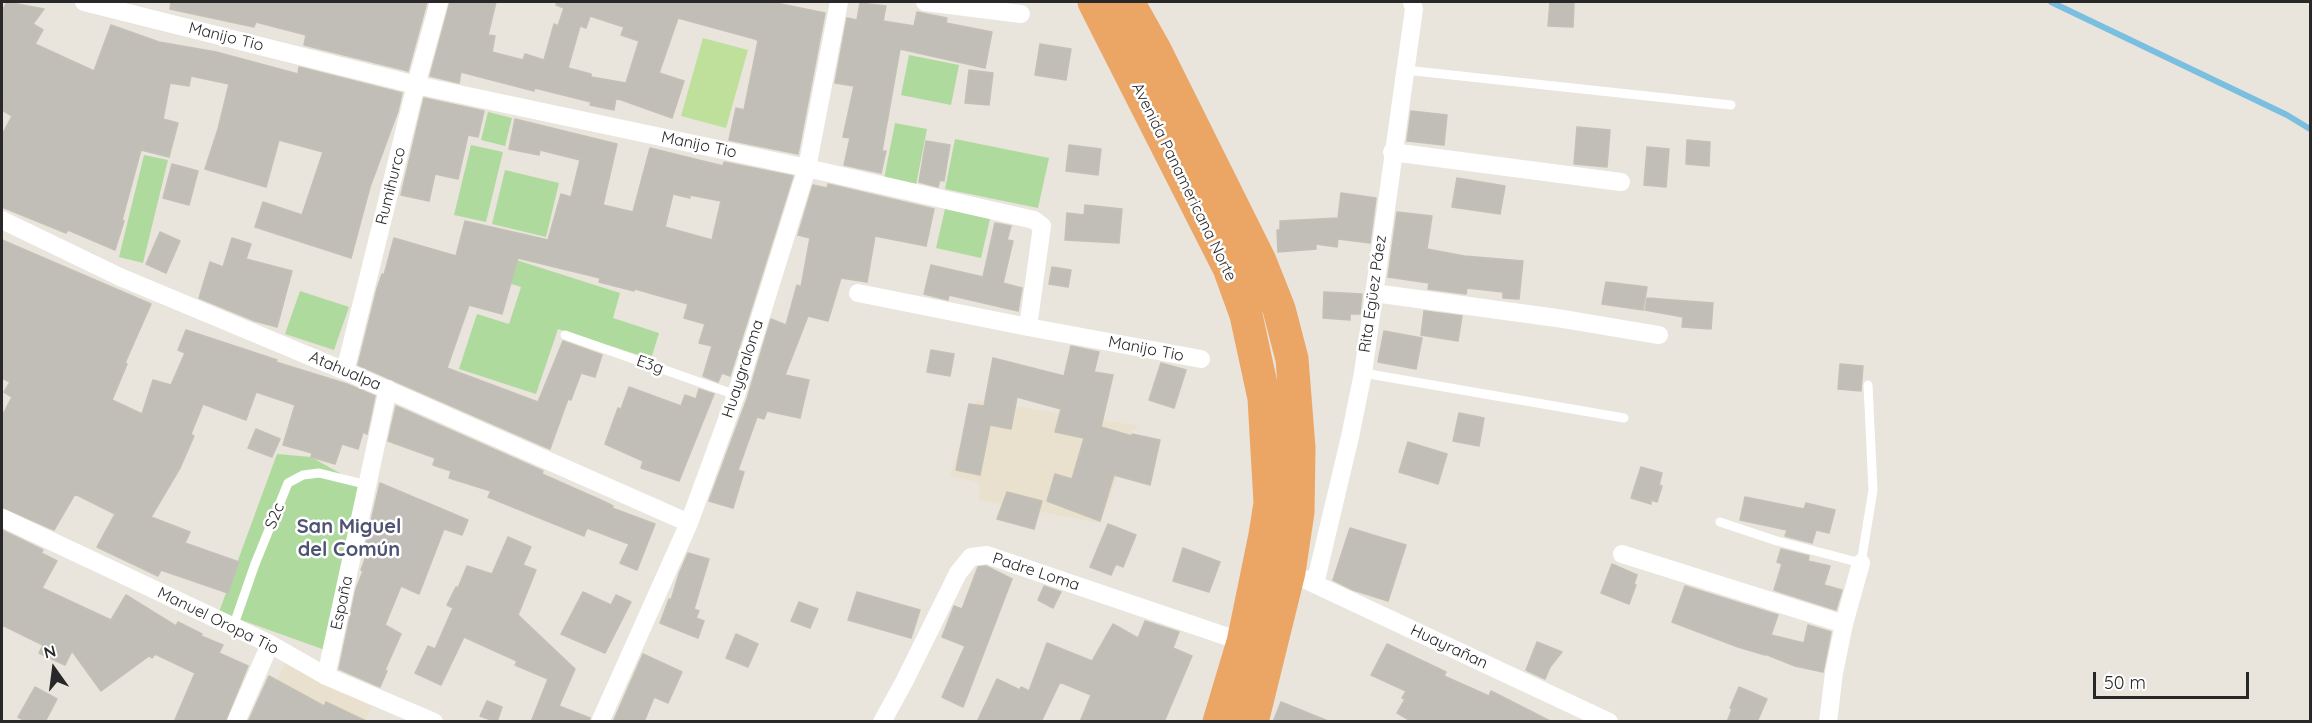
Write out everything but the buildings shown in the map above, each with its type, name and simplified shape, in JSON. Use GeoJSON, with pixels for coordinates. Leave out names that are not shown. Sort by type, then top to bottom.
{"type":"FeatureCollection","features":[{"type":"Feature","properties":{"kind":"highway","name":"Avenida Panamericana Norte"},"geometry":{"type":"LineString","coordinates":[[1094,2],[1229,268],[1246,315],[1264,398],[1270,503],[1266,535],[1243,642],[1219,722]]}},
{"type":"Feature","properties":{"kind":"highway","name":"Avenida Panamericana Norte"},"geometry":{"type":"LineString","coordinates":[[1128,2],[1155,50],[1260,261],[1279,309],[1292,359],[1299,448],[1298,512],[1302,578],[1252,722]]}},
{"type":"Feature","properties":{"kind":"street","name":"Manijo Tio"},"geometry":{"type":"LineString","coordinates":[[84,2],[416,85],[807,168],[1040,222],[1042,226],[1028,327],[1201,359]]}},
{"type":"Feature","properties":{"kind":"street","name":"Rumihurco"},"geometry":{"type":"LineString","coordinates":[[345,370],[439,2]]}},
{"type":"Feature","properties":{"kind":"street","name":"Huaygraloma"},"geometry":{"type":"LineString","coordinates":[[600,722],[689,523],[736,395],[807,168],[839,2]]}},
{"type":"Feature","properties":{"kind":"street"},"geometry":{"type":"LineString","coordinates":[[925,2],[1021,14]]}},
{"type":"Feature","properties":{"kind":"street","name":"Rita Egüez Páez"},"geometry":{"type":"LineString","coordinates":[[1302,578],[1350,437],[1363,373],[1392,152],[1414,9],[1412,2]]}},
{"type":"Feature","properties":{"kind":"street"},"geometry":{"type":"LineString","coordinates":[[1392,152],[1621,182]]}},
{"type":"Feature","properties":{"kind":"street","name":"Atahualpa"},"geometry":{"type":"LineString","coordinates":[[2,220],[120,277],[345,370],[689,523]]}},
{"type":"Feature","properties":{"kind":"street"},"geometry":{"type":"LineString","coordinates":[[858,293],[1028,327]]}},
{"type":"Feature","properties":{"kind":"street"},"geometry":{"type":"LineString","coordinates":[[1374,293],[1564,319],[1659,336]]}},
{"type":"Feature","properties":{"kind":"street","name":"España"},"geometry":{"type":"LineString","coordinates":[[326,676],[388,389]]}},
{"type":"Feature","properties":{"kind":"street","name":"Manuel Oropa Tio"},"geometry":{"type":"LineString","coordinates":[[2,518],[270,644],[326,676],[434,722]]}},
{"type":"Feature","properties":{"kind":"street"},"geometry":{"type":"LineString","coordinates":[[1622,554],[1844,624]]}},
{"type":"Feature","properties":{"kind":"street","name":"Padre Loma"},"geometry":{"type":"LineString","coordinates":[[882,722],[958,573],[971,557],[987,555],[1243,642]]}},
{"type":"Feature","properties":{"kind":"street"},"geometry":{"type":"LineString","coordinates":[[1828,722],[1834,673],[1844,624],[1861,563]]}},
{"type":"Feature","properties":{"kind":"street","name":"Huayrañan"},"geometry":{"type":"LineString","coordinates":[[1302,578],[1609,722]]}},
{"type":"Feature","properties":{"kind":"street"},"geometry":{"type":"LineString","coordinates":[[236,722],[270,644]]}},
{"type":"Feature","properties":{"kind":"lane"},"geometry":{"type":"LineString","coordinates":[[1405,70],[1731,105]]}},
{"type":"Feature","properties":{"kind":"lane","name":"E3g"},"geometry":{"type":"LineString","coordinates":[[565,335],[736,395]]}},
{"type":"Feature","properties":{"kind":"lane"},"geometry":{"type":"LineString","coordinates":[[1363,373],[1624,418]]}},
{"type":"Feature","properties":{"kind":"lane"},"geometry":{"type":"LineString","coordinates":[[1720,522],[1777,541],[1861,563],[1873,490],[1868,385]]}},
{"type":"Feature","properties":{"kind":"lane","name":"S2c"},"geometry":{"type":"LineString","coordinates":[[233,627],[255,564],[288,483],[303,475],[319,474],[368,484]]}},
{"type":"Feature","properties":{"kind":"shaded area"},"geometry":{"type":"Polygon","coordinates":[[[976,400],[1139,426],[1131,431],[1122,464],[1100,523],[979,500],[979,482],[950,476],[976,400]]]}},
{"type":"Feature","properties":{"kind":"shaded area"},"geometry":{"type":"Polygon","coordinates":[[[286,661],[372,707],[365,721],[258,722],[286,661]]]}},
{"type":"Feature","properties":{"kind":"green space"},"geometry":{"type":"Polygon","coordinates":[[[703,38],[748,50],[726,128],[681,116],[703,38]]]}},
{"type":"Feature","properties":{"kind":"green space"},"geometry":{"type":"Polygon","coordinates":[[[909,55],[959,65],[951,105],[901,95],[909,55]]]}},
{"type":"Feature","properties":{"kind":"green space"},"geometry":{"type":"Polygon","coordinates":[[[488,112],[512,118],[505,146],[481,140],[488,112]]]}},
{"type":"Feature","properties":{"kind":"green space"},"geometry":{"type":"Polygon","coordinates":[[[895,123],[927,129],[916,185],[884,179],[895,123]]]}},
{"type":"Feature","properties":{"kind":"green space"},"geometry":{"type":"Polygon","coordinates":[[[955,139],[1049,158],[1038,208],[945,189],[955,139]]]}},
{"type":"Feature","properties":{"kind":"green space"},"geometry":{"type":"Polygon","coordinates":[[[471,145],[503,152],[486,222],[454,215],[471,145]]]}},
{"type":"Feature","properties":{"kind":"green space"},"geometry":{"type":"Polygon","coordinates":[[[144,155],[168,160],[143,263],[119,257],[144,155]]]}},
{"type":"Feature","properties":{"kind":"green space"},"geometry":{"type":"Polygon","coordinates":[[[505,170],[559,183],[546,237],[492,224],[505,170]]]}},
{"type":"Feature","properties":{"kind":"green space"},"geometry":{"type":"Polygon","coordinates":[[[945,209],[990,219],[981,258],[936,248],[945,209]]]}},
{"type":"Feature","properties":{"kind":"green space"},"geometry":{"type":"Polygon","coordinates":[[[491,252],[620,293],[613,318],[659,333],[651,359],[558,329],[536,394],[459,369],[477,314],[509,324],[521,287],[484,275],[491,252]]]}},
{"type":"Feature","properties":{"kind":"green space"},"geometry":{"type":"Polygon","coordinates":[[[300,291],[349,307],[334,350],[285,334],[300,291]]]}},
{"type":"Feature","properties":{"kind":"green space"},"geometry":{"type":"Polygon","coordinates":[[[277,454],[311,457],[361,485],[325,650],[219,612],[277,454]]]}},
{"type":"Feature","properties":{"kind":"waterway"},"geometry":{"type":"LineString","coordinates":[[2051,2],[2287,115],[2310,129]]}},
{"type":"Feature","properties":{"kind":"district","name":"San Miguel del Común"},"geometry":{"type":"Point","coordinates":[349,538]}}]}
